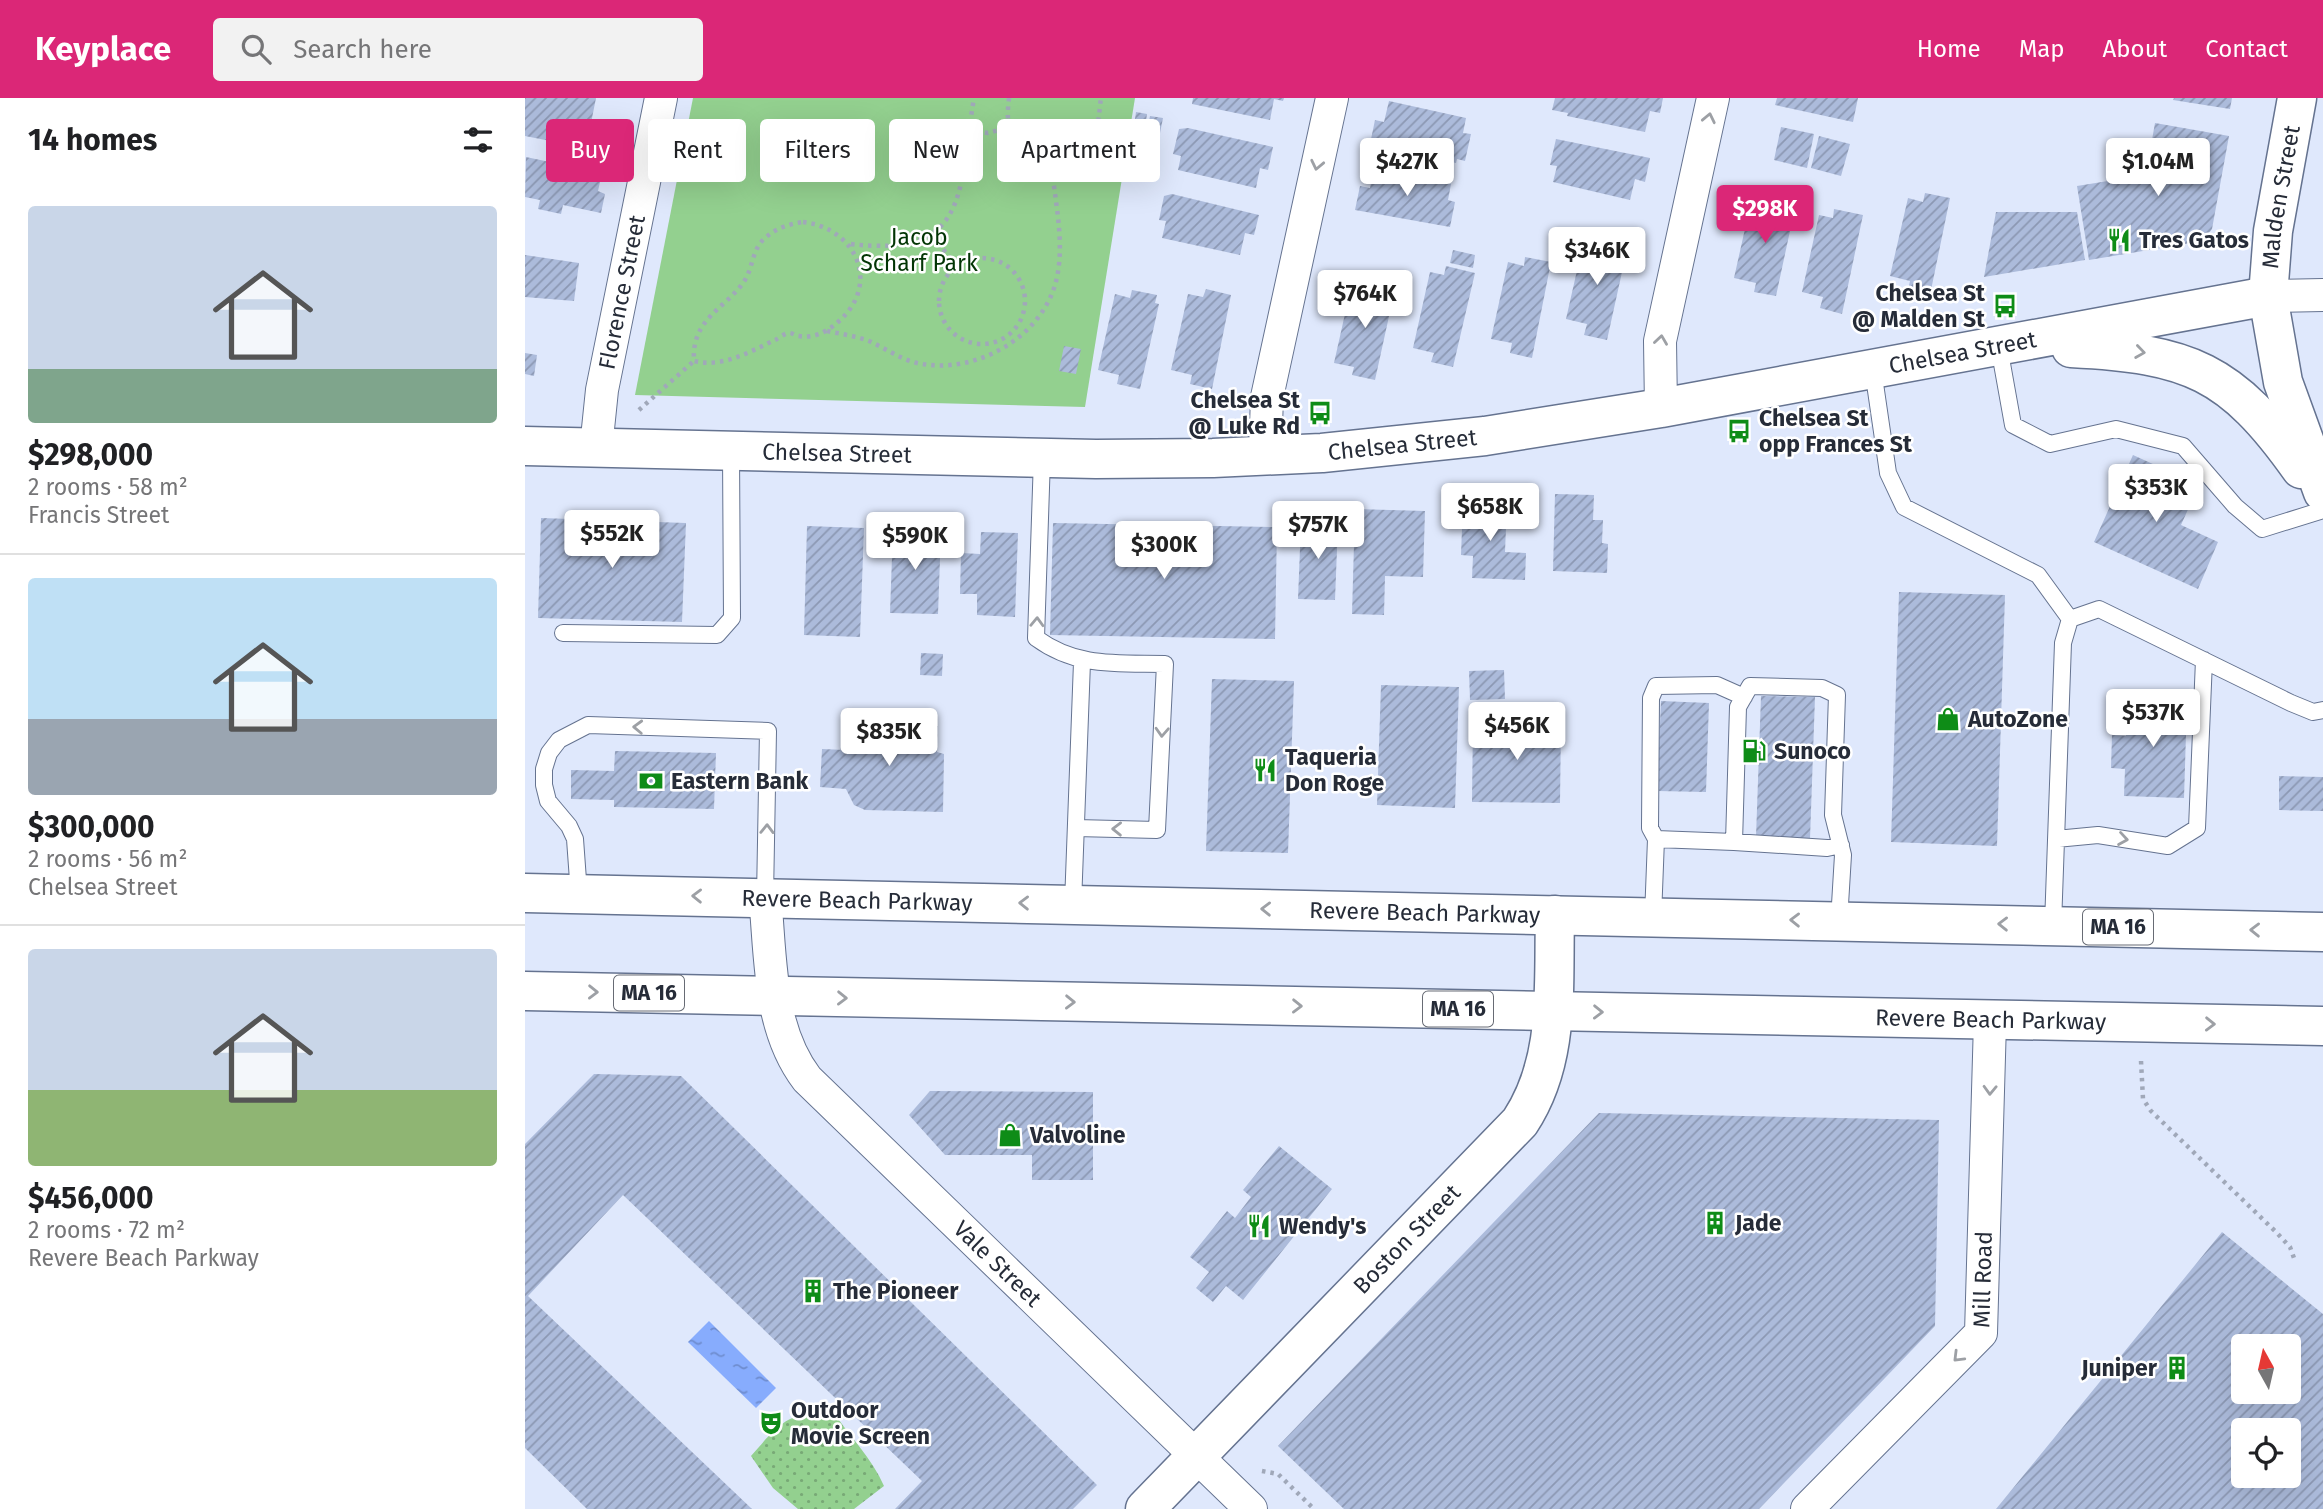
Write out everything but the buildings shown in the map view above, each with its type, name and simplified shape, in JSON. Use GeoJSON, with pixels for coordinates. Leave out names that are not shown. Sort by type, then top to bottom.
{"type":"FeatureCollection","features":[{"type":"Feature","properties":{"kind":"main road","name":"Malden Street"},"geometry":{"type":"LineString","coordinates":[[2297,98],[2273,231],[2268,296],[2283,382],[2323,492]]}},
{"type":"Feature","properties":{"kind":"main road","name":"Chelsea Street"},"geometry":{"type":"LineString","coordinates":[[525,446],[1042,458],[1265,456],[1485,436],[1661,408],[2268,296]]}},
{"type":"Feature","properties":{"kind":"main road"},"geometry":{"type":"LineString","coordinates":[[1999,347],[2142,352],[2166,357],[2201,371],[2256,411],[2323,500]]}},
{"type":"Feature","properties":{"kind":"main road","name":"Revere Beach Parkway"},"geometry":{"type":"LineString","coordinates":[[525,892],[2323,932]]}},
{"type":"Feature","properties":{"kind":"main road","name":"Boston Street"},"geometry":{"type":"LineString","coordinates":[[1145,1509],[1508,1137],[1530,1107],[1545,1072],[1553,1011],[1555,915]]}},
{"type":"Feature","properties":{"kind":"main road","name":"Revere Beach Parkway"},"geometry":{"type":"LineString","coordinates":[[525,991],[1990,1022],[2323,1026]]}},
{"type":"Feature","properties":{"kind":"street","name":"Florence Street"},"geometry":{"type":"LineString","coordinates":[[596,448],[602,390],[661,98]]}},
{"type":"Feature","properties":{"kind":"street"},"geometry":{"type":"LineString","coordinates":[[1265,456],[1267,397],[1332,98]]}},
{"type":"Feature","properties":{"kind":"street"},"geometry":{"type":"LineString","coordinates":[[1661,408],[1660,341],[1713,98]]}},
{"type":"Feature","properties":{"kind":"street"},"geometry":{"type":"LineString","coordinates":[[2268,296],[2323,295]]}},
{"type":"Feature","properties":{"kind":"street","name":"Vale Street"},"geometry":{"type":"LineString","coordinates":[[765,897],[774,998],[791,1055],[812,1084],[1251,1509]]}},
{"type":"Feature","properties":{"kind":"street","name":"Mill Road"},"geometry":{"type":"LineString","coordinates":[[1807,1509],[1981,1333],[1990,1022]]}},
{"type":"Feature","properties":{"kind":"lane"},"geometry":{"type":"LineString","coordinates":[[1999,347],[2013,425],[2050,444],[2116,429],[2183,446],[2235,506],[2262,528],[2323,510]]}},
{"type":"Feature","properties":{"kind":"lane"},"geometry":{"type":"LineString","coordinates":[[1873,370],[1888,473],[1904,507],[2038,575],[2070,619]]}},
{"type":"Feature","properties":{"kind":"lane"},"geometry":{"type":"LineString","coordinates":[[563,632],[717,635],[732,618],[731,451]]}},
{"type":"Feature","properties":{"kind":"lane"},"geometry":{"type":"LineString","coordinates":[[1042,458],[1036,638],[1082,662],[1165,664],[1157,830],[1076,828]]}},
{"type":"Feature","properties":{"kind":"lane"},"geometry":{"type":"LineString","coordinates":[[2070,619],[2099,609],[2291,703],[2313,712],[2323,710]]}},
{"type":"Feature","properties":{"kind":"lane"},"geometry":{"type":"LineString","coordinates":[[2053,926],[2063,643],[2070,619]]}},
{"type":"Feature","properties":{"kind":"lane"},"geometry":{"type":"LineString","coordinates":[[2056,839],[2098,835],[2168,846],[2197,828],[2204,660]]}},
{"type":"Feature","properties":{"kind":"lane"},"geometry":{"type":"LineString","coordinates":[[1073,904],[1082,662]]}},
{"type":"Feature","properties":{"kind":"lane"},"geometry":{"type":"LineString","coordinates":[[1653,917],[1656,839],[1650,828],[1651,698],[1656,686],[1717,685],[1744,696]]}},
{"type":"Feature","properties":{"kind":"lane"},"geometry":{"type":"LineString","coordinates":[[1734,842],[1738,707],[1749,686],[1822,688],[1837,695],[1833,815],[1843,855],[1839,921]]}},
{"type":"Feature","properties":{"kind":"lane"},"geometry":{"type":"LineString","coordinates":[[579,894],[575,839],[569,826],[548,801],[544,769],[549,753],[559,740],[588,725],[768,731],[765,897]]}},
{"type":"Feature","properties":{"kind":"lane"},"geometry":{"type":"LineString","coordinates":[[1656,839],[1827,848],[1840,845]]}},
{"type":"Feature","properties":{"kind":"path"},"geometry":{"type":"LineString","coordinates":[[970,119],[974,98]]}},
{"type":"Feature","properties":{"kind":"path"},"geometry":{"type":"LineString","coordinates":[[1009,98],[1009,119]]}},
{"type":"Feature","properties":{"kind":"path"},"geometry":{"type":"LineString","coordinates":[[1098,119],[1101,98]]}},
{"type":"Feature","properties":{"kind":"path"},"geometry":{"type":"LineString","coordinates":[[694,361],[693,348],[702,328],[746,278],[756,249],[763,239],[783,226],[803,222],[827,228],[850,244],[891,248],[933,236],[951,215],[958,182]]}},
{"type":"Feature","properties":{"kind":"path"},"geometry":{"type":"LineString","coordinates":[[827,331],[867,341],[905,359],[930,365],[973,361],[1012,342],[1038,316],[1057,278],[1060,249],[1053,182]]}},
{"type":"Feature","properties":{"kind":"path"},"geometry":{"type":"LineString","coordinates":[[933,236],[956,266]]}},
{"type":"Feature","properties":{"kind":"path"},"geometry":{"type":"LineString","coordinates":[[694,361],[713,366],[788,333],[808,337],[827,331],[846,314],[857,296],[859,273],[850,244]]}},
{"type":"Feature","properties":{"kind":"path"},"geometry":{"type":"LineString","coordinates":[[984,258],[999,261],[1017,275],[1025,303],[1018,325],[1007,336],[994,343],[972,344],[946,327],[938,299],[941,284],[956,266],[984,258]]}},
{"type":"Feature","properties":{"kind":"path"},"geometry":{"type":"LineString","coordinates":[[1007,336],[1012,342]]}},
{"type":"Feature","properties":{"kind":"path"},"geometry":{"type":"LineString","coordinates":[[596,448],[694,361]]}},
{"type":"Feature","properties":{"kind":"path"},"geometry":{"type":"LineString","coordinates":[[2142,1022],[2143,1099],[2151,1111],[2277,1233],[2290,1247],[2295,1261]]}},
{"type":"Feature","properties":{"kind":"green space","name":"Jacob Scharf Park"},"geometry":{"type":"Polygon","coordinates":[[[693,98],[1135,98],[1132,119],[997,119],[997,182],[1121,182],[1085,407],[635,395],[677,182],[746,182],[746,119],[689,119],[693,98]]]}},
{"type":"Feature","properties":{"kind":"green space"},"geometry":{"type":"Polygon","coordinates":[[[832,1410],[867,1457],[884,1486],[854,1509],[798,1509],[773,1488],[751,1456],[785,1422],[804,1414],[832,1410]]]}},
{"type":"Feature","properties":{"kind":"water"},"geometry":{"type":"Polygon","coordinates":[[[709,1321],[776,1388],[756,1408],[688,1342],[709,1321]]]}},
{"type":"Feature","properties":{"kind":"place","name":"Tres Gatos"},"geometry":{"type":"Point","coordinates":[2119,240]}},
{"type":"Feature","properties":{"kind":"place","name":"Chelsea St @ Malden St"},"geometry":{"type":"Point","coordinates":[2005,306]}},
{"type":"Feature","properties":{"kind":"place","name":"Chelsea St @ Luke Rd"},"geometry":{"type":"Point","coordinates":[1320,413]}},
{"type":"Feature","properties":{"kind":"place","name":"Chelsea St opp Frances St"},"geometry":{"type":"Point","coordinates":[1739,431]}},
{"type":"Feature","properties":{"kind":"place","name":"AutoZone"},"geometry":{"type":"Point","coordinates":[1948,719]}},
{"type":"Feature","properties":{"kind":"place","name":"Sunoco"},"geometry":{"type":"Point","coordinates":[1754,751]}},
{"type":"Feature","properties":{"kind":"place","name":"Taqueria Don Roge"},"geometry":{"type":"Point","coordinates":[1265,770]}},
{"type":"Feature","properties":{"kind":"place","name":"Eastern Bank"},"geometry":{"type":"Point","coordinates":[651,781]}},
{"type":"Feature","properties":{"kind":"place","name":"Valvoline"},"geometry":{"type":"Point","coordinates":[1010,1135]}},
{"type":"Feature","properties":{"kind":"place","name":"Jade"},"geometry":{"type":"Point","coordinates":[1715,1223]}},
{"type":"Feature","properties":{"kind":"place","name":"Wendy's"},"geometry":{"type":"Point","coordinates":[1259,1226]}},
{"type":"Feature","properties":{"kind":"place","name":"The Pioneer"},"geometry":{"type":"Point","coordinates":[813,1291]}},
{"type":"Feature","properties":{"kind":"place","name":"Juniper"},"geometry":{"type":"Point","coordinates":[2177,1368]}},
{"type":"Feature","properties":{"kind":"place","name":"Outdoor Movie Screen"},"geometry":{"type":"Point","coordinates":[771,1423]}}]}
